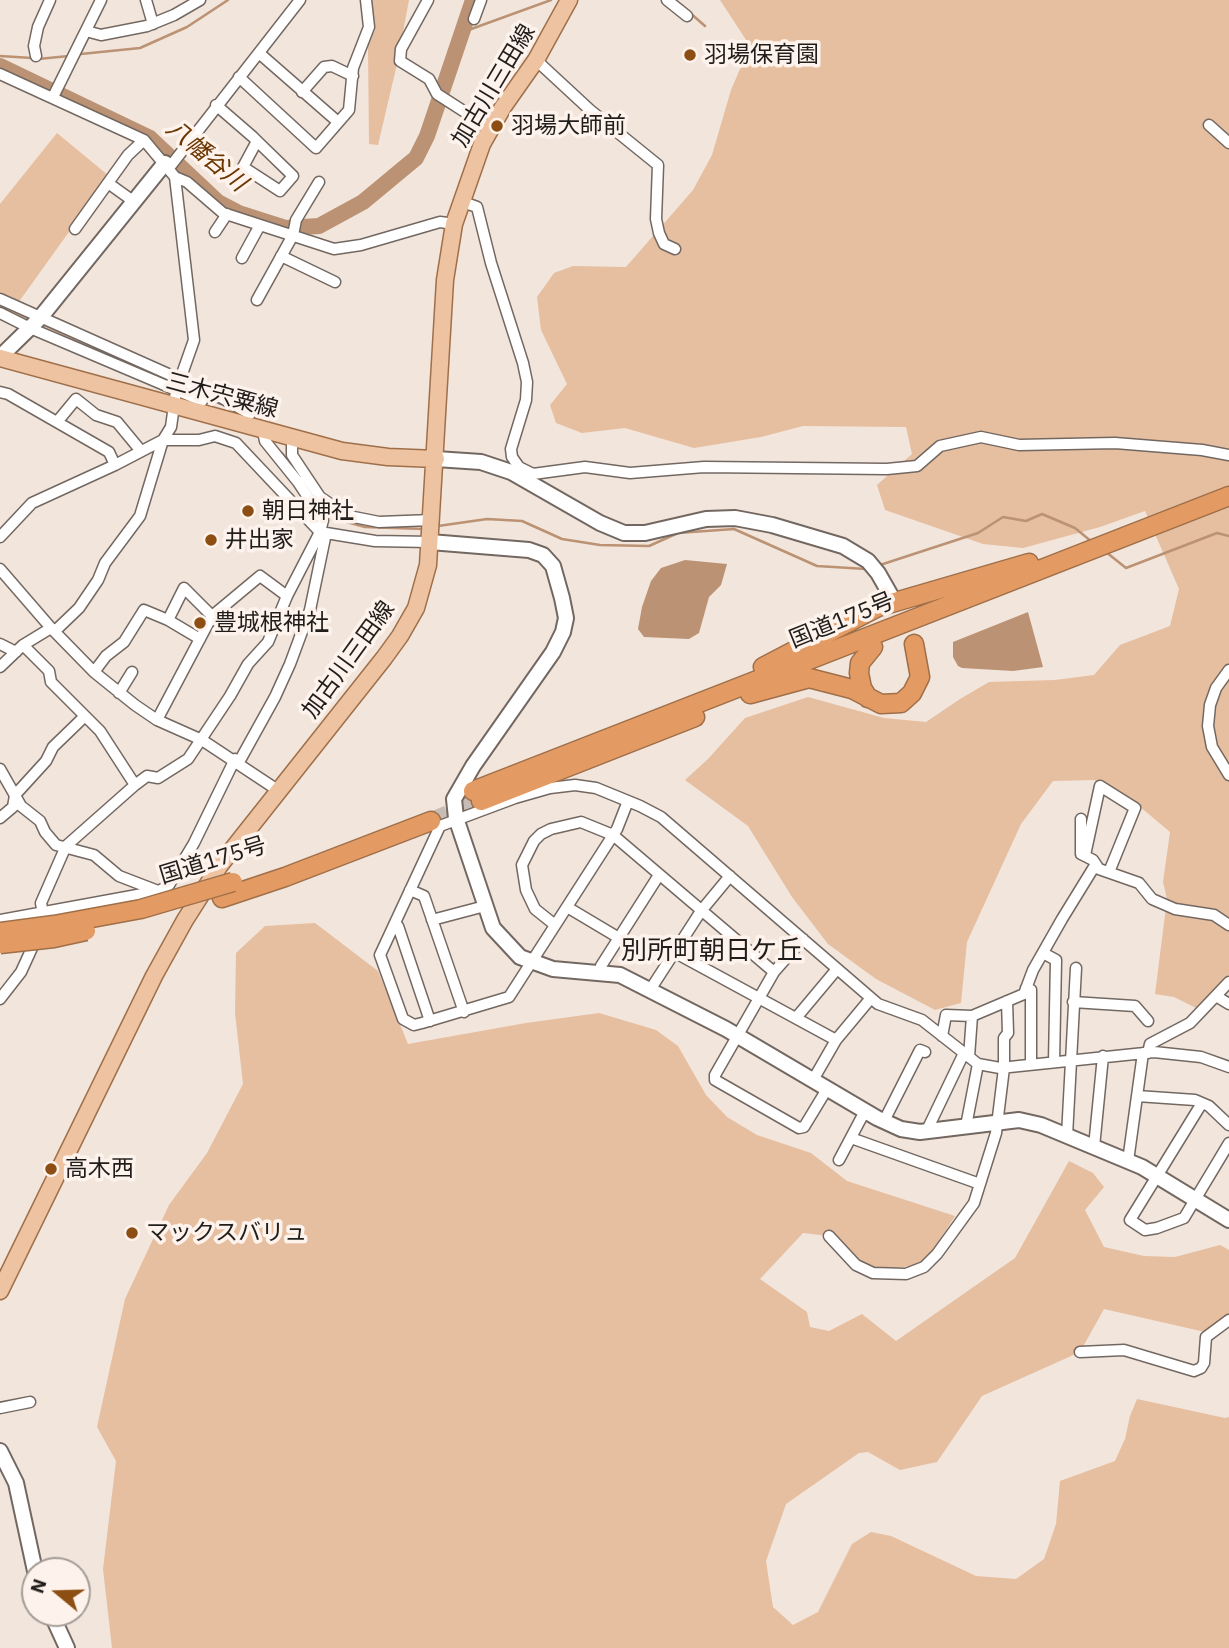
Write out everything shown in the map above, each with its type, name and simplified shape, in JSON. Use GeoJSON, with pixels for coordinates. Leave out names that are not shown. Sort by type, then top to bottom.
{"type":"FeatureCollection","features":[{"type":"Feature","properties":{"kind":"highway","name":"国道175号"},"geometry":{"type":"LineString","coordinates":[[1229,496],[702,701],[477,796],[873,647],[1229,507]]}},
{"type":"Feature","properties":{"kind":"highway"},"geometry":{"type":"LineString","coordinates":[[702,701],[720,687],[897,608],[1075,549],[1107,542]]}},
{"type":"Feature","properties":{"kind":"highway"},"geometry":{"type":"LineString","coordinates":[[750,694],[809,678],[852,689],[881,704],[901,703],[912,693],[920,677],[914,643]]}},
{"type":"Feature","properties":{"kind":"highway"},"geometry":{"type":"LineString","coordinates":[[868,698],[862,688],[859,673],[860,663],[873,647]]}},
{"type":"Feature","properties":{"kind":"highway","name":"国道175号"},"geometry":{"type":"LineString","coordinates":[[0,932],[141,909],[233,883],[432,814],[285,877],[222,898],[144,919],[54,938],[0,944]]}},
{"type":"Feature","properties":{"kind":"main road","name":"加古川三田線"},"geometry":{"type":"LineString","coordinates":[[0,1292],[154,976],[185,919],[220,865],[400,636],[416,608],[425,582],[431,529],[444,280],[454,224],[474,163],[490,128],[536,60],[569,0]]}},
{"type":"Feature","properties":{"kind":"main road","name":"三木宍粟線"},"geometry":{"type":"LineString","coordinates":[[0,358],[175,399],[264,431],[342,451],[436,459]]}},
{"type":"Feature","properties":{"kind":"street"},"geometry":{"type":"LineString","coordinates":[[36,55],[34,46],[38,27],[50,0]]}},
{"type":"Feature","properties":{"kind":"street"},"geometry":{"type":"LineString","coordinates":[[55,92],[101,0]]}},
{"type":"Feature","properties":{"kind":"street"},"geometry":{"type":"LineString","coordinates":[[146,0],[153,24]]}},
{"type":"Feature","properties":{"kind":"street"},"geometry":{"type":"LineString","coordinates":[[86,31],[101,35],[153,24],[200,0]]}},
{"type":"Feature","properties":{"kind":"street"},"geometry":{"type":"LineString","coordinates":[[0,358],[35,323],[133,201],[172,166],[216,105],[299,0]]}},
{"type":"Feature","properties":{"kind":"street"},"geometry":{"type":"LineString","coordinates":[[239,77],[316,148],[349,110],[353,68],[369,27],[366,0]]}},
{"type":"Feature","properties":{"kind":"street"},"geometry":{"type":"LineString","coordinates":[[428,0],[401,49],[400,61],[429,79],[442,96],[490,128]]}},
{"type":"Feature","properties":{"kind":"street"},"geometry":{"type":"LineString","coordinates":[[474,19],[481,0]]}},
{"type":"Feature","properties":{"kind":"street"},"geometry":{"type":"LineString","coordinates":[[667,0],[687,16]]}},
{"type":"Feature","properties":{"kind":"street"},"geometry":{"type":"LineString","coordinates":[[259,52],[338,122]]}},
{"type":"Feature","properties":{"kind":"street"},"geometry":{"type":"LineString","coordinates":[[536,60],[590,110],[658,165],[656,219],[664,243],[675,249]]}},
{"type":"Feature","properties":{"kind":"street"},"geometry":{"type":"LineString","coordinates":[[302,92],[324,67],[332,66],[353,76]]}},
{"type":"Feature","properties":{"kind":"street"},"geometry":{"type":"LineString","coordinates":[[0,74],[55,92],[144,140],[187,182],[227,214],[260,225],[334,248],[361,245],[440,222],[454,224]]}},
{"type":"Feature","properties":{"kind":"street"},"geometry":{"type":"LineString","coordinates":[[216,105],[257,141],[293,176],[280,191],[243,167],[257,141]]}},
{"type":"Feature","properties":{"kind":"street"},"geometry":{"type":"LineString","coordinates":[[1209,125],[1229,143]]}},
{"type":"Feature","properties":{"kind":"street"},"geometry":{"type":"LineString","coordinates":[[75,229],[128,155],[144,140]]}},
{"type":"Feature","properties":{"kind":"street"},"geometry":{"type":"LineString","coordinates":[[0,667],[19,648],[53,630],[79,608],[98,580],[105,564],[140,516],[163,440],[171,427],[180,379],[194,340],[172,166]]}},
{"type":"Feature","properties":{"kind":"street"},"geometry":{"type":"LineString","coordinates":[[257,300],[293,235],[296,220],[319,181]]}},
{"type":"Feature","properties":{"kind":"street"},"geometry":{"type":"LineString","coordinates":[[108,183],[133,201]]}},
{"type":"Feature","properties":{"kind":"street"},"geometry":{"type":"LineString","coordinates":[[460,201],[477,208],[525,373],[526,400],[513,439],[512,457],[519,467],[530,473],[585,467],[630,473],[704,467],[907,467],[917,466],[940,446],[981,437],[1019,445],[1115,443],[1202,450],[1229,455]]}},
{"type":"Feature","properties":{"kind":"street"},"geometry":{"type":"LineString","coordinates":[[215,232],[227,214]]}},
{"type":"Feature","properties":{"kind":"street"},"geometry":{"type":"LineString","coordinates":[[242,258],[260,225]]}},
{"type":"Feature","properties":{"kind":"street"},"geometry":{"type":"LineString","coordinates":[[281,256],[335,282]]}},
{"type":"Feature","properties":{"kind":"street"},"geometry":{"type":"LineString","coordinates":[[0,299],[35,323],[175,399],[202,401]]}},
{"type":"Feature","properties":{"kind":"street"},"geometry":{"type":"LineString","coordinates":[[0,313],[35,323],[180,379],[250,414]]}},
{"type":"Feature","properties":{"kind":"street"},"geometry":{"type":"LineString","coordinates":[[0,392],[8,394],[108,452],[115,465]]}},
{"type":"Feature","properties":{"kind":"street"},"geometry":{"type":"LineString","coordinates":[[57,422],[76,399],[96,415],[117,422],[141,451]]}},
{"type":"Feature","properties":{"kind":"street"},"geometry":{"type":"LineString","coordinates":[[0,920],[159,891],[169,885],[275,697],[310,610],[323,520],[298,482],[265,441],[264,431]]}},
{"type":"Feature","properties":{"kind":"street"},"geometry":{"type":"LineString","coordinates":[[0,537],[32,503],[163,440],[199,440],[215,436],[236,443],[323,533],[375,541],[431,529]]}},
{"type":"Feature","properties":{"kind":"street"},"geometry":{"type":"LineString","coordinates":[[292,438],[292,455],[320,496],[339,510],[354,517],[431,529],[529,550],[543,555],[553,566],[566,618],[563,632],[553,652],[473,766],[454,799],[456,818],[493,928],[520,957],[553,969],[620,975],[737,1036],[865,1111],[901,1129],[920,1132],[1019,1119],[1128,1161],[1229,1220]]}},
{"type":"Feature","properties":{"kind":"street"},"geometry":{"type":"LineString","coordinates":[[436,459],[481,462],[511,472],[600,523],[624,533],[645,533],[706,519],[734,518],[772,525],[843,546],[868,561],[878,573],[897,608]]}},
{"type":"Feature","properties":{"kind":"street"},"geometry":{"type":"LineString","coordinates":[[540,488],[546,473]]}},
{"type":"Feature","properties":{"kind":"street"},"geometry":{"type":"LineString","coordinates":[[0,999],[21,972],[32,948],[38,921],[43,914],[41,903],[66,846],[147,776],[158,778],[188,759],[248,664],[268,642],[287,596],[323,533]]}},
{"type":"Feature","properties":{"kind":"street"},"geometry":{"type":"LineString","coordinates":[[0,569],[53,630],[94,672],[119,692],[157,720],[202,740],[279,791]]}},
{"type":"Feature","properties":{"kind":"street"},"geometry":{"type":"LineString","coordinates":[[157,720],[212,616],[260,576],[287,596]]}},
{"type":"Feature","properties":{"kind":"street"},"geometry":{"type":"LineString","coordinates":[[168,620],[184,589],[212,616]]}},
{"type":"Feature","properties":{"kind":"street"},"geometry":{"type":"LineString","coordinates":[[94,672],[106,656],[124,642],[144,610],[168,620],[200,639]]}},
{"type":"Feature","properties":{"kind":"street"},"geometry":{"type":"LineString","coordinates":[[0,644],[19,648],[49,671],[51,682],[100,732],[135,785]]}},
{"type":"Feature","properties":{"kind":"street"},"geometry":{"type":"LineString","coordinates":[[1229,670],[1216,688],[1210,705],[1208,726],[1212,747],[1229,775]]}},
{"type":"Feature","properties":{"kind":"street"},"geometry":{"type":"LineString","coordinates":[[119,692],[132,672]]}},
{"type":"Feature","properties":{"kind":"street"},"geometry":{"type":"LineString","coordinates":[[0,818],[13,807],[15,795],[46,761],[53,747],[84,717]]}},
{"type":"Feature","properties":{"kind":"street"},"geometry":{"type":"LineString","coordinates":[[0,769],[21,806],[40,821],[56,845],[94,855],[119,876],[180,901]]}},
{"type":"Feature","properties":{"kind":"street"},"geometry":{"type":"LineString","coordinates":[[628,801],[613,835],[506,1000],[414,1025],[403,1019],[380,955],[440,825],[550,788],[575,785],[596,788],[628,801],[661,817],[878,1004],[922,1020],[978,1063],[1004,1068],[1145,1053],[1201,1057],[1229,1067]]}},
{"type":"Feature","properties":{"kind":"street"},"geometry":{"type":"LineString","coordinates":[[1085,856],[1100,786],[1135,808],[1109,872]]}},
{"type":"Feature","properties":{"kind":"street"},"geometry":{"type":"LineString","coordinates":[[1081,819],[1081,854],[1093,860],[1097,866],[1139,883],[1152,899],[1175,909],[1214,915],[1229,925]]}},
{"type":"Feature","properties":{"kind":"street"},"geometry":{"type":"LineString","coordinates":[[555,925],[535,909],[526,890],[522,865],[541,834],[581,822],[613,835],[774,972]]}},
{"type":"Feature","properties":{"kind":"street"},"geometry":{"type":"LineString","coordinates":[[942,1036],[946,1015],[972,1016],[1024,994],[1043,953],[1088,876],[1097,866]]}},
{"type":"Feature","properties":{"kind":"street"},"geometry":{"type":"LineString","coordinates":[[600,973],[601,967],[659,875]]}},
{"type":"Feature","properties":{"kind":"street"},"geometry":{"type":"LineString","coordinates":[[649,990],[701,911],[730,876]]}},
{"type":"Feature","properties":{"kind":"street"},"geometry":{"type":"LineString","coordinates":[[410,890],[424,896],[464,1012]]}},
{"type":"Feature","properties":{"kind":"street"},"geometry":{"type":"LineString","coordinates":[[432,920],[485,906]]}},
{"type":"Feature","properties":{"kind":"street"},"geometry":{"type":"LineString","coordinates":[[567,907],[619,938]]}},
{"type":"Feature","properties":{"kind":"street"},"geometry":{"type":"LineString","coordinates":[[394,925],[398,926],[430,1021]]}},
{"type":"Feature","properties":{"kind":"street"},"geometry":{"type":"LineString","coordinates":[[803,939],[774,972],[715,1075],[715,1080],[799,1128],[804,1127],[827,1088]]}},
{"type":"Feature","properties":{"kind":"street"},"geometry":{"type":"LineString","coordinates":[[674,952],[836,1040]]}},
{"type":"Feature","properties":{"kind":"street"},"geometry":{"type":"LineString","coordinates":[[1043,953],[1056,960],[1054,1062]]}},
{"type":"Feature","properties":{"kind":"street"},"geometry":{"type":"LineString","coordinates":[[1067,1136],[1076,968]]}},
{"type":"Feature","properties":{"kind":"street"},"geometry":{"type":"LineString","coordinates":[[796,1018],[837,969]]}},
{"type":"Feature","properties":{"kind":"street"},"geometry":{"type":"LineString","coordinates":[[1128,1161],[1145,1053],[1150,1044],[1191,1023],[1229,982]]}},
{"type":"Feature","properties":{"kind":"street"},"geometry":{"type":"LineString","coordinates":[[1026,988],[1031,990],[1031,1065]]}},
{"type":"Feature","properties":{"kind":"street"},"geometry":{"type":"LineString","coordinates":[[1216,996],[1229,1004]]}},
{"type":"Feature","properties":{"kind":"street"},"geometry":{"type":"LineString","coordinates":[[813,1080],[836,1040],[871,998]]}},
{"type":"Feature","properties":{"kind":"street"},"geometry":{"type":"LineString","coordinates":[[829,1236],[856,1265],[873,1273],[906,1274],[924,1268],[937,1254],[974,1203],[996,1133],[1004,1068],[1004,1038],[1008,1032],[1007,1001]]}},
{"type":"Feature","properties":{"kind":"street"},"geometry":{"type":"LineString","coordinates":[[1073,1002],[1135,1006],[1148,1021]]}},
{"type":"Feature","properties":{"kind":"street"},"geometry":{"type":"LineString","coordinates":[[930,1131],[929,1126],[966,1055],[972,1016]]}},
{"type":"Feature","properties":{"kind":"street"},"geometry":{"type":"LineString","coordinates":[[884,1121],[920,1050],[925,1052]]}},
{"type":"Feature","properties":{"kind":"street"},"geometry":{"type":"LineString","coordinates":[[1094,1147],[1103,1056]]}},
{"type":"Feature","properties":{"kind":"street"},"geometry":{"type":"LineString","coordinates":[[966,1126],[978,1063]]}},
{"type":"Feature","properties":{"kind":"street"},"geometry":{"type":"LineString","coordinates":[[1137,1096],[1195,1100],[1209,1106],[1229,1125]]}},
{"type":"Feature","properties":{"kind":"street"},"geometry":{"type":"LineString","coordinates":[[1202,1103],[1129,1220],[1145,1230],[1184,1218],[1229,1143]]}},
{"type":"Feature","properties":{"kind":"street"},"geometry":{"type":"LineString","coordinates":[[839,1160],[865,1111]]}},
{"type":"Feature","properties":{"kind":"street"},"geometry":{"type":"LineString","coordinates":[[851,1138],[980,1184]]}},
{"type":"Feature","properties":{"kind":"street"},"geometry":{"type":"LineString","coordinates":[[1218,1161],[1229,1168]]}},
{"type":"Feature","properties":{"kind":"street"},"geometry":{"type":"LineString","coordinates":[[1080,1352],[1124,1350],[1194,1371],[1204,1363],[1206,1337],[1229,1320]]}},
{"type":"Feature","properties":{"kind":"street"},"geometry":{"type":"LineString","coordinates":[[0,1408],[30,1402]]}},
{"type":"Feature","properties":{"kind":"street"},"geometry":{"type":"LineString","coordinates":[[1,1455],[16,1483],[32,1557]]}},
{"type":"Feature","properties":{"kind":"street"},"geometry":{"type":"LineString","coordinates":[[57,1627],[67,1648]]}},
{"type":"Feature","properties":{"kind":"shaded area"},"geometry":{"type":"Polygon","coordinates":[[[370,0],[409,0],[378,145],[369,144],[368,46],[375,30],[370,0]]]}},
{"type":"Feature","properties":{"kind":"shaded area"},"geometry":{"type":"Polygon","coordinates":[[[720,0],[1229,0],[1229,975],[1196,1008],[1174,997],[1155,994],[1167,899],[1163,882],[1170,832],[1139,806],[1094,780],[1053,781],[1021,824],[967,942],[961,1003],[935,1010],[876,979],[828,944],[792,897],[748,826],[685,780],[745,718],[808,697],[884,718],[926,722],[989,682],[1055,680],[1094,675],[1120,645],[1170,626],[1179,589],[1145,511],[1100,527],[1023,548],[983,544],[885,510],[877,485],[912,454],[906,427],[803,426],[761,437],[694,448],[625,428],[582,433],[556,423],[550,405],[567,384],[541,330],[537,297],[554,273],[573,266],[626,267],[693,190],[712,155],[731,90],[750,46],[720,0]]]}},
{"type":"Feature","properties":{"kind":"shaded area"},"geometry":{"type":"Polygon","coordinates":[[[57,133],[109,176],[18,303],[0,295],[0,204],[57,133]]]}},
{"type":"Feature","properties":{"kind":"shaded area"},"geometry":{"type":"Polygon","coordinates":[[[685,560],[727,564],[721,585],[709,597],[699,633],[689,639],[644,637],[638,629],[651,581],[661,568],[685,560]]]}},
{"type":"Feature","properties":{"kind":"shaded area"},"geometry":{"type":"Polygon","coordinates":[[[1028,612],[1043,667],[1013,671],[958,666],[953,657],[953,642],[1028,612]]]}},
{"type":"Feature","properties":{"kind":"shaded area"},"geometry":{"type":"Polygon","coordinates":[[[315,923],[378,971],[408,1044],[599,1013],[656,1030],[678,1046],[706,1095],[727,1117],[757,1135],[811,1153],[847,1181],[955,1216],[927,1259],[911,1266],[886,1269],[862,1264],[829,1236],[803,1233],[760,1279],[807,1312],[810,1327],[829,1331],[862,1314],[896,1341],[1015,1258],[1069,1161],[1093,1173],[1104,1187],[1085,1210],[1104,1247],[1144,1256],[1175,1257],[1220,1245],[1229,1250],[1229,1314],[1205,1332],[1104,1309],[1080,1352],[982,1396],[937,1462],[900,1470],[868,1452],[859,1453],[786,1504],[766,1561],[773,1607],[793,1625],[818,1612],[852,1544],[871,1532],[891,1536],[976,1576],[1016,1579],[1044,1559],[1056,1524],[1060,1481],[1115,1461],[1137,1399],[1229,1417],[1229,1648],[112,1648],[103,1569],[116,1461],[97,1427],[125,1299],[169,1205],[207,1153],[243,1084],[235,1013],[236,953],[265,926],[315,923]]]}},
{"type":"Feature","properties":{"kind":"waterway"},"geometry":{"type":"LineString","coordinates":[[81,54],[140,48],[187,27],[228,0]]}},
{"type":"Feature","properties":{"kind":"waterway","name":"八幡谷川"},"geometry":{"type":"LineString","coordinates":[[0,66],[150,138],[218,202],[239,213],[286,228],[319,226],[363,202],[416,158],[427,136],[473,0]]}},
{"type":"Feature","properties":{"kind":"waterway"},"geometry":{"type":"LineString","coordinates":[[463,32],[551,0]]}},
{"type":"Feature","properties":{"kind":"waterway"},"geometry":{"type":"LineString","coordinates":[[689,12],[705,26]]}},
{"type":"Feature","properties":{"kind":"waterway"},"geometry":{"type":"LineString","coordinates":[[0,56],[32,58]]}},
{"type":"Feature","properties":{"kind":"waterway"},"geometry":{"type":"LineString","coordinates":[[38,59],[69,56]]}},
{"type":"Feature","properties":{"kind":"waterway"},"geometry":{"type":"LineString","coordinates":[[0,305],[32,320]]}},
{"type":"Feature","properties":{"kind":"waterway"},"geometry":{"type":"LineString","coordinates":[[42,324],[176,384]]}},
{"type":"Feature","properties":{"kind":"waterway"},"geometry":{"type":"LineString","coordinates":[[182,387],[221,404]]}},
{"type":"Feature","properties":{"kind":"waterway"},"geometry":{"type":"LineString","coordinates":[[282,453],[305,484]]}},
{"type":"Feature","properties":{"kind":"waterway"},"geometry":{"type":"LineString","coordinates":[[318,500],[328,513],[339,520],[365,527],[424,529]]}},
{"type":"Feature","properties":{"kind":"waterway"},"geometry":{"type":"LineString","coordinates":[[880,565],[978,533],[1003,517],[1026,521],[1042,514],[1075,528],[1092,542]]}},
{"type":"Feature","properties":{"kind":"waterway"},"geometry":{"type":"LineString","coordinates":[[438,526],[487,519],[522,521],[562,539],[600,545],[649,546],[678,533],[734,529],[817,566],[866,569]]}},
{"type":"Feature","properties":{"kind":"waterway"},"geometry":{"type":"LineString","coordinates":[[1106,552],[1126,568],[1217,533],[1229,536]]}},
{"type":"Feature","properties":{"kind":"tunnel"},"geometry":{"type":"LineString","coordinates":[[431,821],[481,801]]}},
{"type":"Feature","properties":{"kind":"place","name":"羽場保育園"},"geometry":{"type":"Point","coordinates":[690,55]}},
{"type":"Feature","properties":{"kind":"place","name":"羽場大師前"},"geometry":{"type":"Point","coordinates":[497,126]}},
{"type":"Feature","properties":{"kind":"place","name":"朝日神社"},"geometry":{"type":"Point","coordinates":[248,511]}},
{"type":"Feature","properties":{"kind":"place","name":"井出家"},"geometry":{"type":"Point","coordinates":[211,540]}},
{"type":"Feature","properties":{"kind":"place","name":"豊城根神社"},"geometry":{"type":"Point","coordinates":[200,623]}},
{"type":"Feature","properties":{"kind":"place","name":"高木西"},"geometry":{"type":"Point","coordinates":[51,1169]}},
{"type":"Feature","properties":{"kind":"place","name":"マックスバリュ"},"geometry":{"type":"Point","coordinates":[132,1233]}},
{"type":"Feature","properties":{"kind":"district","name":"別所町朝日ケ丘"},"geometry":{"type":"Point","coordinates":[712,951]}}]}
